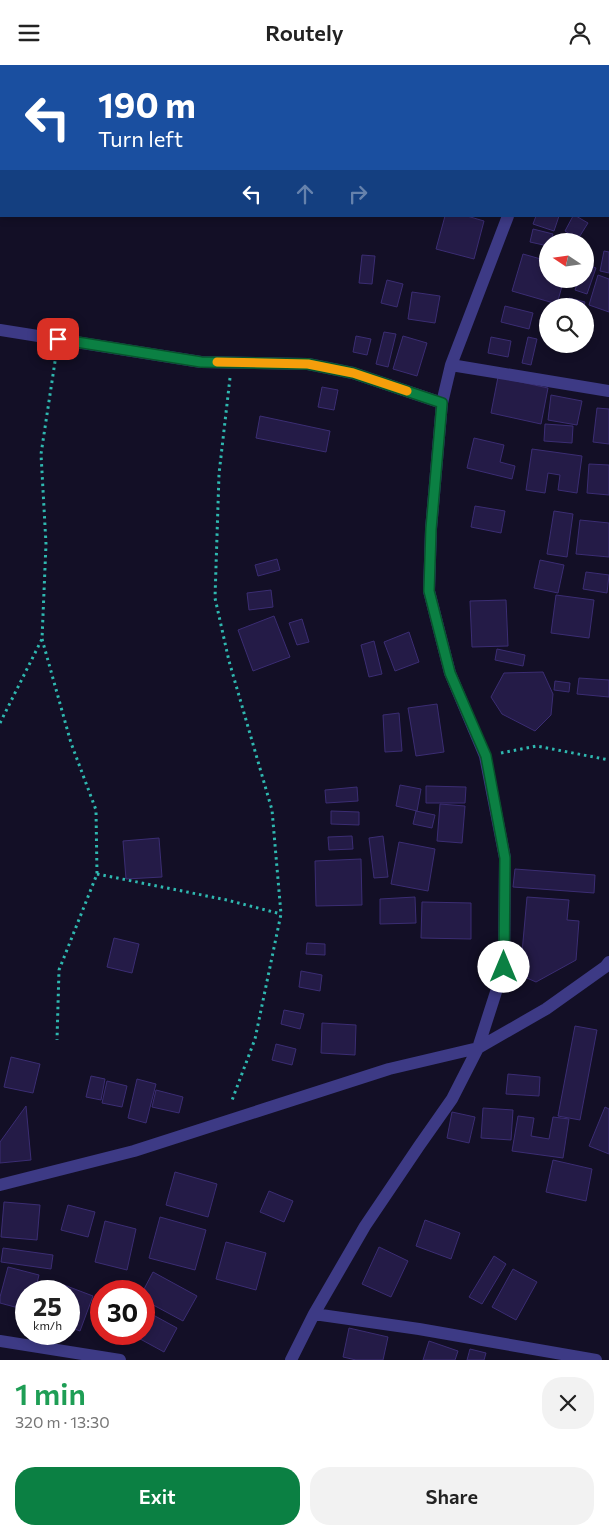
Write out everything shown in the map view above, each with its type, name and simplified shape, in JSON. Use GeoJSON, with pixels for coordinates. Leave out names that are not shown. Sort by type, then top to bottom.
{"type":"FeatureCollection","features":[{"type":"Feature","properties":{"kind":"street"},"geometry":{"type":"LineString","coordinates":[[291,1360],[314,1314],[365,1226],[452,1099],[478,1048],[504,967],[505,858],[486,756],[450,673],[429,591],[431,529],[442,403],[451,365],[508,217]]}},
{"type":"Feature","properties":{"kind":"street"},"geometry":{"type":"LineString","coordinates":[[0,330],[201,362],[308,364],[353,373],[442,403]]}},
{"type":"Feature","properties":{"kind":"street"},"geometry":{"type":"LineString","coordinates":[[451,365],[609,391]]}},
{"type":"Feature","properties":{"kind":"street"},"geometry":{"type":"LineString","coordinates":[[0,1185],[134,1151],[389,1069],[478,1048],[546,1009],[605,967],[609,962]]}},
{"type":"Feature","properties":{"kind":"street"},"geometry":{"type":"LineString","coordinates":[[314,1314],[419,1329],[596,1360]]}},
{"type":"Feature","properties":{"kind":"street"},"geometry":{"type":"LineString","coordinates":[[0,1341],[120,1360]]}},
{"type":"Feature","properties":{"kind":"path"},"geometry":{"type":"LineString","coordinates":[[57,1040],[60,970],[97,874],[96,810],[71,743],[42,639],[46,544],[41,455],[58,339]]}},
{"type":"Feature","properties":{"kind":"path"},"geometry":{"type":"LineString","coordinates":[[224,1122],[255,1039],[281,914],[272,810],[229,661],[214,598],[219,474],[232,362]]}},
{"type":"Feature","properties":{"kind":"path"},"geometry":{"type":"LineString","coordinates":[[0,723],[42,639]]}},
{"type":"Feature","properties":{"kind":"path"},"geometry":{"type":"LineString","coordinates":[[486,756],[538,746],[609,760]]}},
{"type":"Feature","properties":{"kind":"path"},"geometry":{"type":"LineString","coordinates":[[97,874],[227,900],[281,914]]}},
{"type":"Feature","properties":{"kind":"building"},"geometry":{"type":"Polygon","coordinates":[[[445,217],[470,217],[484,221],[474,259],[436,249],[445,217]]]}},
{"type":"Feature","properties":{"kind":"building"},"geometry":{"type":"Polygon","coordinates":[[[536,217],[559,217],[554,231],[533,224],[536,217]]]}},
{"type":"Feature","properties":{"kind":"building"},"geometry":{"type":"Polygon","coordinates":[[[572,217],[578,217],[588,223],[582,233],[568,233],[565,231],[572,217]]]}},
{"type":"Feature","properties":{"kind":"building"},"geometry":{"type":"Polygon","coordinates":[[[533,229],[549,233],[539,233],[539,244],[530,242],[533,229]]]}},
{"type":"Feature","properties":{"kind":"building"},"geometry":{"type":"Polygon","coordinates":[[[604,251],[609,252],[609,273],[600,271],[604,251]]]}},
{"type":"Feature","properties":{"kind":"building"},"geometry":{"type":"Polygon","coordinates":[[[523,254],[539,258],[539,288],[561,288],[559,298],[539,299],[512,291],[523,254]]]}},
{"type":"Feature","properties":{"kind":"building"},"geometry":{"type":"Polygon","coordinates":[[[362,255],[375,256],[372,284],[359,283],[362,255]]]}},
{"type":"Feature","properties":{"kind":"building"},"geometry":{"type":"Polygon","coordinates":[[[598,275],[609,279],[609,312],[594,307],[594,298],[591,298],[598,275]]]}},
{"type":"Feature","properties":{"kind":"building"},"geometry":{"type":"Polygon","coordinates":[[[387,280],[403,284],[397,307],[381,303],[387,280]]]}},
{"type":"Feature","properties":{"kind":"building"},"geometry":{"type":"Polygon","coordinates":[[[576,288],[589,288],[587,294],[575,290],[576,288]]]}},
{"type":"Feature","properties":{"kind":"building"},"geometry":{"type":"Polygon","coordinates":[[[412,292],[440,296],[435,323],[408,319],[412,292]]]}},
{"type":"Feature","properties":{"kind":"building"},"geometry":{"type":"Polygon","coordinates":[[[505,306],[533,313],[529,329],[501,322],[505,306]]]}},
{"type":"Feature","properties":{"kind":"building"},"geometry":{"type":"Polygon","coordinates":[[[384,332],[396,334],[388,367],[376,364],[384,332]]]}},
{"type":"Feature","properties":{"kind":"building"},"geometry":{"type":"Polygon","coordinates":[[[356,336],[371,339],[367,355],[353,352],[356,336]]]}},
{"type":"Feature","properties":{"kind":"building"},"geometry":{"type":"Polygon","coordinates":[[[403,336],[427,343],[417,376],[393,369],[403,336]]]}},
{"type":"Feature","properties":{"kind":"building"},"geometry":{"type":"Polygon","coordinates":[[[491,337],[511,341],[508,357],[488,353],[491,337]]]}},
{"type":"Feature","properties":{"kind":"building"},"geometry":{"type":"Polygon","coordinates":[[[528,337],[537,339],[531,365],[522,363],[528,337]]]}},
{"type":"Feature","properties":{"kind":"building"},"geometry":{"type":"Polygon","coordinates":[[[498,377],[548,388],[541,424],[491,413],[498,377]]]}},
{"type":"Feature","properties":{"kind":"building"},"geometry":{"type":"Polygon","coordinates":[[[322,387],[338,390],[334,410],[318,407],[322,387]]]}},
{"type":"Feature","properties":{"kind":"building"},"geometry":{"type":"Polygon","coordinates":[[[551,395],[582,401],[577,425],[548,420],[551,395]]]}},
{"type":"Feature","properties":{"kind":"building"},"geometry":{"type":"Polygon","coordinates":[[[597,408],[609,409],[609,444],[593,442],[597,408]]]}},
{"type":"Feature","properties":{"kind":"building"},"geometry":{"type":"Polygon","coordinates":[[[260,416],[330,431],[326,452],[256,438],[260,416]]]}},
{"type":"Feature","properties":{"kind":"building"},"geometry":{"type":"Polygon","coordinates":[[[545,424],[573,426],[572,443],[544,441],[545,424]]]}},
{"type":"Feature","properties":{"kind":"building"},"geometry":{"type":"Polygon","coordinates":[[[474,438],[504,445],[500,462],[515,466],[512,479],[467,468],[474,438]]]}},
{"type":"Feature","properties":{"kind":"building"},"geometry":{"type":"Polygon","coordinates":[[[532,449],[582,456],[577,493],[558,490],[560,475],[548,473],[545,493],[526,490],[532,449]]]}},
{"type":"Feature","properties":{"kind":"building"},"geometry":{"type":"Polygon","coordinates":[[[589,464],[609,465],[609,495],[587,493],[589,464]]]}},
{"type":"Feature","properties":{"kind":"building"},"geometry":{"type":"Polygon","coordinates":[[[475,506],[505,511],[501,533],[471,527],[475,506]]]}},
{"type":"Feature","properties":{"kind":"building"},"geometry":{"type":"Polygon","coordinates":[[[554,511],[573,514],[567,557],[547,554],[554,511]]]}},
{"type":"Feature","properties":{"kind":"building"},"geometry":{"type":"Polygon","coordinates":[[[580,520],[609,523],[609,557],[576,554],[580,520]]]}},
{"type":"Feature","properties":{"kind":"building"},"geometry":{"type":"Polygon","coordinates":[[[277,559],[280,570],[258,576],[255,565],[277,559]]]}},
{"type":"Feature","properties":{"kind":"building"},"geometry":{"type":"Polygon","coordinates":[[[540,560],[564,565],[558,593],[534,588],[540,560]]]}},
{"type":"Feature","properties":{"kind":"building"},"geometry":{"type":"Polygon","coordinates":[[[586,572],[609,575],[607,593],[583,589],[586,572]]]}},
{"type":"Feature","properties":{"kind":"building"},"geometry":{"type":"Polygon","coordinates":[[[271,590],[273,607],[249,610],[247,593],[271,590]]]}},
{"type":"Feature","properties":{"kind":"building"},"geometry":{"type":"Polygon","coordinates":[[[556,595],[594,600],[589,638],[551,633],[556,595]]]}},
{"type":"Feature","properties":{"kind":"building"},"geometry":{"type":"Polygon","coordinates":[[[506,600],[508,646],[472,647],[470,601],[506,600]]]}},
{"type":"Feature","properties":{"kind":"building"},"geometry":{"type":"Polygon","coordinates":[[[274,616],[290,657],[253,671],[238,630],[274,616]]]}},
{"type":"Feature","properties":{"kind":"building"},"geometry":{"type":"Polygon","coordinates":[[[302,619],[309,642],[297,645],[289,623],[302,619]]]}},
{"type":"Feature","properties":{"kind":"building"},"geometry":{"type":"Polygon","coordinates":[[[409,632],[419,662],[395,671],[384,642],[409,632]]]}},
{"type":"Feature","properties":{"kind":"building"},"geometry":{"type":"Polygon","coordinates":[[[374,641],[382,674],[369,677],[361,645],[374,641]]]}},
{"type":"Feature","properties":{"kind":"building"},"geometry":{"type":"Polygon","coordinates":[[[497,649],[525,655],[523,666],[495,660],[497,649]]]}},
{"type":"Feature","properties":{"kind":"building"},"geometry":{"type":"Polygon","coordinates":[[[543,672],[553,694],[551,715],[535,731],[502,714],[491,697],[504,673],[543,672]]]}},
{"type":"Feature","properties":{"kind":"building"},"geometry":{"type":"Polygon","coordinates":[[[579,678],[609,680],[609,697],[577,694],[579,678]]]}},
{"type":"Feature","properties":{"kind":"building"},"geometry":{"type":"Polygon","coordinates":[[[555,681],[570,683],[569,692],[554,690],[555,681]]]}},
{"type":"Feature","properties":{"kind":"building"},"geometry":{"type":"Polygon","coordinates":[[[437,704],[444,752],[416,756],[408,708],[437,704]]]}},
{"type":"Feature","properties":{"kind":"building"},"geometry":{"type":"Polygon","coordinates":[[[399,713],[402,751],[385,752],[383,715],[399,713]]]}},
{"type":"Feature","properties":{"kind":"building"},"geometry":{"type":"Polygon","coordinates":[[[400,785],[421,789],[417,811],[396,806],[400,785]]]}},
{"type":"Feature","properties":{"kind":"building"},"geometry":{"type":"Polygon","coordinates":[[[426,786],[466,787],[465,803],[426,803],[426,786]]]}},
{"type":"Feature","properties":{"kind":"building"},"geometry":{"type":"Polygon","coordinates":[[[357,787],[358,801],[326,803],[325,790],[357,787]]]}},
{"type":"Feature","properties":{"kind":"building"},"geometry":{"type":"Polygon","coordinates":[[[440,804],[465,806],[462,843],[437,841],[440,804]]]}},
{"type":"Feature","properties":{"kind":"building"},"geometry":{"type":"Polygon","coordinates":[[[331,811],[359,812],[359,825],[331,824],[331,811]]]}},
{"type":"Feature","properties":{"kind":"building"},"geometry":{"type":"Polygon","coordinates":[[[416,811],[435,815],[432,828],[413,824],[416,811]]]}},
{"type":"Feature","properties":{"kind":"building"},"geometry":{"type":"Polygon","coordinates":[[[352,836],[353,849],[329,850],[328,837],[352,836]]]}},
{"type":"Feature","properties":{"kind":"building"},"geometry":{"type":"Polygon","coordinates":[[[383,836],[388,877],[374,878],[369,838],[383,836]]]}},
{"type":"Feature","properties":{"kind":"building"},"geometry":{"type":"Polygon","coordinates":[[[159,838],[162,877],[126,879],[123,841],[159,838]]]}},
{"type":"Feature","properties":{"kind":"building"},"geometry":{"type":"Polygon","coordinates":[[[399,842],[435,849],[428,891],[391,884],[399,842]]]}},
{"type":"Feature","properties":{"kind":"building"},"geometry":{"type":"Polygon","coordinates":[[[361,859],[362,905],[316,906],[315,861],[361,859]]]}},
{"type":"Feature","properties":{"kind":"building"},"geometry":{"type":"Polygon","coordinates":[[[515,869],[595,875],[594,893],[513,887],[515,869]]]}},
{"type":"Feature","properties":{"kind":"building"},"geometry":{"type":"Polygon","coordinates":[[[415,897],[416,923],[380,924],[380,899],[415,897]]]}},
{"type":"Feature","properties":{"kind":"building"},"geometry":{"type":"Polygon","coordinates":[[[527,897],[569,900],[567,920],[579,921],[576,960],[536,982],[520,975],[527,897]]]}},
{"type":"Feature","properties":{"kind":"building"},"geometry":{"type":"Polygon","coordinates":[[[422,902],[471,903],[471,939],[421,938],[422,902]]]}},
{"type":"Feature","properties":{"kind":"building"},"geometry":{"type":"Polygon","coordinates":[[[114,938],[139,944],[132,973],[107,967],[114,938]]]}},
{"type":"Feature","properties":{"kind":"building"},"geometry":{"type":"Polygon","coordinates":[[[307,943],[325,944],[325,955],[306,954],[307,943]]]}},
{"type":"Feature","properties":{"kind":"building"},"geometry":{"type":"Polygon","coordinates":[[[301,971],[322,975],[320,991],[299,987],[301,971]]]}},
{"type":"Feature","properties":{"kind":"building"},"geometry":{"type":"Polygon","coordinates":[[[284,1010],[304,1014],[300,1029],[281,1024],[284,1010]]]}},
{"type":"Feature","properties":{"kind":"building"},"geometry":{"type":"Polygon","coordinates":[[[322,1023],[356,1025],[355,1055],[321,1053],[322,1023]]]}},
{"type":"Feature","properties":{"kind":"building"},"geometry":{"type":"Polygon","coordinates":[[[575,1026],[597,1030],[580,1120],[558,1116],[575,1026]]]}},
{"type":"Feature","properties":{"kind":"building"},"geometry":{"type":"Polygon","coordinates":[[[276,1044],[296,1049],[292,1065],[272,1060],[276,1044]]]}},
{"type":"Feature","properties":{"kind":"building"},"geometry":{"type":"Polygon","coordinates":[[[11,1057],[40,1064],[33,1093],[4,1087],[11,1057]]]}},
{"type":"Feature","properties":{"kind":"building"},"geometry":{"type":"Polygon","coordinates":[[[508,1074],[540,1077],[539,1096],[506,1094],[508,1074]]]}},
{"type":"Feature","properties":{"kind":"building"},"geometry":{"type":"Polygon","coordinates":[[[91,1076],[105,1079],[101,1100],[86,1097],[91,1076]]]}},
{"type":"Feature","properties":{"kind":"building"},"geometry":{"type":"Polygon","coordinates":[[[137,1079],[156,1084],[146,1123],[128,1118],[137,1079]]]}},
{"type":"Feature","properties":{"kind":"building"},"geometry":{"type":"Polygon","coordinates":[[[107,1081],[127,1086],[122,1107],[102,1103],[107,1081]]]}},
{"type":"Feature","properties":{"kind":"building"},"geometry":{"type":"Polygon","coordinates":[[[156,1090],[183,1097],[179,1113],[152,1107],[156,1090]]]}},
{"type":"Feature","properties":{"kind":"building"},"geometry":{"type":"Polygon","coordinates":[[[26,1106],[31,1160],[0,1163],[0,1142],[26,1106]]]}},
{"type":"Feature","properties":{"kind":"building"},"geometry":{"type":"Polygon","coordinates":[[[605,1107],[609,1109],[609,1154],[589,1146],[605,1107]]]}},
{"type":"Feature","properties":{"kind":"building"},"geometry":{"type":"Polygon","coordinates":[[[483,1108],[513,1110],[511,1140],[481,1138],[483,1108]]]}},
{"type":"Feature","properties":{"kind":"building"},"geometry":{"type":"Polygon","coordinates":[[[452,1112],[475,1117],[469,1143],[447,1138],[452,1112]]]}},
{"type":"Feature","properties":{"kind":"building"},"geometry":{"type":"Polygon","coordinates":[[[518,1116],[534,1118],[531,1136],[549,1139],[553,1117],[569,1119],[563,1158],[512,1151],[518,1116]]]}},
{"type":"Feature","properties":{"kind":"building"},"geometry":{"type":"Polygon","coordinates":[[[553,1160],[592,1169],[586,1201],[546,1192],[553,1160]]]}},
{"type":"Feature","properties":{"kind":"building"},"geometry":{"type":"Polygon","coordinates":[[[175,1172],[217,1184],[208,1217],[166,1205],[175,1172]]]}},
{"type":"Feature","properties":{"kind":"building"},"geometry":{"type":"Polygon","coordinates":[[[269,1191],[293,1201],[284,1222],[260,1212],[269,1191]]]}},
{"type":"Feature","properties":{"kind":"building"},"geometry":{"type":"Polygon","coordinates":[[[4,1202],[40,1205],[37,1240],[1,1237],[4,1202]]]}},
{"type":"Feature","properties":{"kind":"building"},"geometry":{"type":"Polygon","coordinates":[[[68,1205],[95,1212],[88,1237],[61,1230],[68,1205]]]}},
{"type":"Feature","properties":{"kind":"building"},"geometry":{"type":"Polygon","coordinates":[[[160,1217],[206,1230],[195,1270],[149,1258],[160,1217]]]}},
{"type":"Feature","properties":{"kind":"building"},"geometry":{"type":"Polygon","coordinates":[[[425,1220],[460,1233],[451,1259],[416,1246],[425,1220]]]}},
{"type":"Feature","properties":{"kind":"building"},"geometry":{"type":"Polygon","coordinates":[[[105,1221],[136,1229],[127,1270],[95,1262],[105,1221]]]}},
{"type":"Feature","properties":{"kind":"building"},"geometry":{"type":"Polygon","coordinates":[[[226,1242],[266,1253],[256,1290],[216,1279],[226,1242]]]}},
{"type":"Feature","properties":{"kind":"building"},"geometry":{"type":"Polygon","coordinates":[[[379,1247],[408,1261],[391,1297],[362,1284],[379,1247]]]}},
{"type":"Feature","properties":{"kind":"building"},"geometry":{"type":"Polygon","coordinates":[[[3,1248],[53,1255],[51,1269],[1,1262],[3,1248]]]}},
{"type":"Feature","properties":{"kind":"building"},"geometry":{"type":"Polygon","coordinates":[[[494,1256],[506,1264],[482,1304],[469,1297],[494,1256]]]}},
{"type":"Feature","properties":{"kind":"building"},"geometry":{"type":"Polygon","coordinates":[[[8,1267],[39,1275],[38,1280],[15,1280],[15,1307],[0,1303],[8,1267]]]}},
{"type":"Feature","properties":{"kind":"building"},"geometry":{"type":"Polygon","coordinates":[[[513,1269],[537,1282],[516,1320],[492,1307],[513,1269]]]}},
{"type":"Feature","properties":{"kind":"building"},"geometry":{"type":"Polygon","coordinates":[[[153,1272],[197,1296],[183,1321],[155,1306],[155,1280],[149,1280],[153,1272]]]}},
{"type":"Feature","properties":{"kind":"building"},"geometry":{"type":"Polygon","coordinates":[[[80,1291],[90,1295],[90,1304],[80,1331],[80,1291]]]}},
{"type":"Feature","properties":{"kind":"building"},"geometry":{"type":"Polygon","coordinates":[[[155,1316],[177,1328],[164,1352],[151,1345],[155,1345],[155,1316]]]}},
{"type":"Feature","properties":{"kind":"building"},"geometry":{"type":"Polygon","coordinates":[[[349,1328],[388,1337],[383,1360],[356,1360],[343,1357],[349,1328]]]}},
{"type":"Feature","properties":{"kind":"building"},"geometry":{"type":"Polygon","coordinates":[[[429,1341],[458,1351],[455,1360],[423,1360],[429,1341]]]}},
{"type":"Feature","properties":{"kind":"building"},"geometry":{"type":"Polygon","coordinates":[[[470,1349],[486,1353],[484,1360],[467,1360],[470,1349]]]}},
{"type":"Feature","properties":{"kind":"slow traffic"},"geometry":{"type":"LineString","coordinates":[[217,362],[308,364],[353,373],[407,391]]}},
{"type":"Feature","properties":{"kind":"route"},"geometry":{"type":"LineString","coordinates":[[58,339],[201,362],[308,364],[353,373],[442,403],[431,529],[429,591],[450,673],[486,756],[505,858],[504,967]]}}]}
